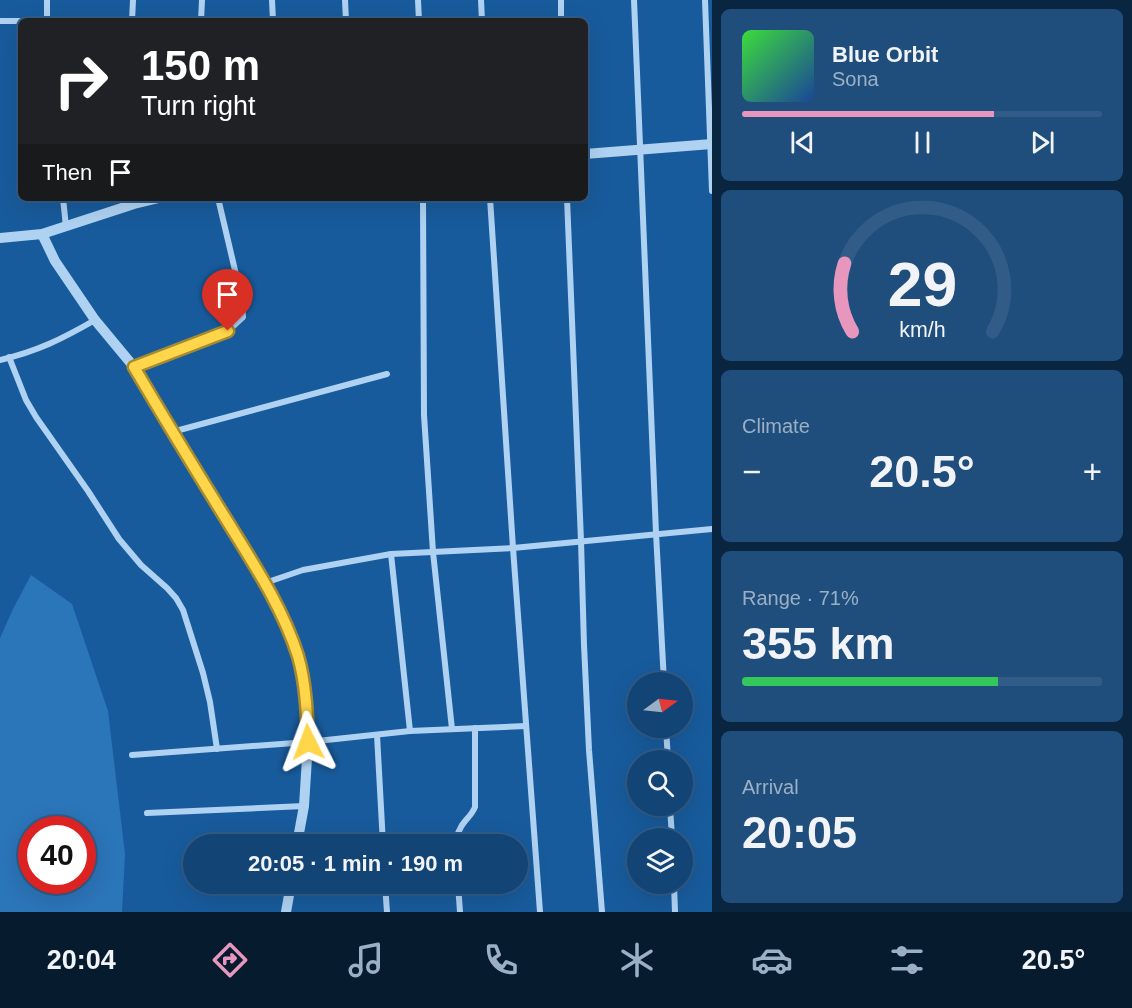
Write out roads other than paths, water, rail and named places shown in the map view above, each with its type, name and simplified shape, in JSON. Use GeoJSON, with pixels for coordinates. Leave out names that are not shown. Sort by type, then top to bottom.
{"type":"FeatureCollection","features":[{"type":"Feature","properties":{"kind":"street"},"geometry":{"type":"LineString","coordinates":[[47,0],[47,18]]}},
{"type":"Feature","properties":{"kind":"street"},"geometry":{"type":"LineString","coordinates":[[132,18],[133,0]]}},
{"type":"Feature","properties":{"kind":"street"},"geometry":{"type":"LineString","coordinates":[[201,18],[202,0]]}},
{"type":"Feature","properties":{"kind":"street"},"geometry":{"type":"LineString","coordinates":[[272,0],[273,18]]}},
{"type":"Feature","properties":{"kind":"street"},"geometry":{"type":"LineString","coordinates":[[345,0],[346,18]]}},
{"type":"Feature","properties":{"kind":"street"},"geometry":{"type":"LineString","coordinates":[[418,0],[419,18]]}},
{"type":"Feature","properties":{"kind":"street"},"geometry":{"type":"LineString","coordinates":[[481,0],[482,18]]}},
{"type":"Feature","properties":{"kind":"street"},"geometry":{"type":"LineString","coordinates":[[561,0],[561,18]]}},
{"type":"Feature","properties":{"kind":"street"},"geometry":{"type":"LineString","coordinates":[[634,0],[663,672]]}},
{"type":"Feature","properties":{"kind":"street"},"geometry":{"type":"LineString","coordinates":[[705,0],[712,190]]}},
{"type":"Feature","properties":{"kind":"street"},"geometry":{"type":"LineString","coordinates":[[0,21],[18,21]]}},
{"type":"Feature","properties":{"kind":"street"},"geometry":{"type":"LineString","coordinates":[[588,153],[711,144]]}},
{"type":"Feature","properties":{"kind":"street"},"geometry":{"type":"LineString","coordinates":[[63,201],[66,226]]}},
{"type":"Feature","properties":{"kind":"street"},"geometry":{"type":"LineString","coordinates":[[0,238],[42,234],[134,201]]}},
{"type":"Feature","properties":{"kind":"street"},"geometry":{"type":"LineString","coordinates":[[134,367],[228,331],[243,317],[242,300],[219,201]]}},
{"type":"Feature","properties":{"kind":"street"},"geometry":{"type":"LineString","coordinates":[[423,201],[424,414],[433,552],[452,729]]}},
{"type":"Feature","properties":{"kind":"street"},"geometry":{"type":"LineString","coordinates":[[490,201],[540,912]]}},
{"type":"Feature","properties":{"kind":"street"},"geometry":{"type":"LineString","coordinates":[[567,201],[589,750],[602,912]]}},
{"type":"Feature","properties":{"kind":"street"},"geometry":{"type":"LineString","coordinates":[[42,234],[55,261],[95,320],[134,367],[274,598],[288,628],[298,658],[306,698],[308,742],[304,806],[299,834]]}},
{"type":"Feature","properties":{"kind":"street"},"geometry":{"type":"LineString","coordinates":[[0,360],[33,351],[57,341],[95,320]]}},
{"type":"Feature","properties":{"kind":"street"},"geometry":{"type":"LineString","coordinates":[[9,357],[26,400],[36,417],[88,490],[119,539],[141,565],[167,588],[183,610],[208,692],[217,749]]}},
{"type":"Feature","properties":{"kind":"street"},"geometry":{"type":"LineString","coordinates":[[172,432],[387,374]]}},
{"type":"Feature","properties":{"kind":"street"},"geometry":{"type":"LineString","coordinates":[[265,584],[303,570],[391,554],[513,548],[712,529]]}},
{"type":"Feature","properties":{"kind":"street"},"geometry":{"type":"LineString","coordinates":[[391,554],[410,731]]}},
{"type":"Feature","properties":{"kind":"street"},"geometry":{"type":"LineString","coordinates":[[132,755],[308,742],[410,731],[526,726]]}},
{"type":"Feature","properties":{"kind":"street"},"geometry":{"type":"LineString","coordinates":[[457,834],[460,827],[472,815],[475,807],[475,728]]}},
{"type":"Feature","properties":{"kind":"street"},"geometry":{"type":"LineString","coordinates":[[377,735],[382,834]]}},
{"type":"Feature","properties":{"kind":"street"},"geometry":{"type":"LineString","coordinates":[[147,813],[304,806]]}},
{"type":"Feature","properties":{"kind":"street"},"geometry":{"type":"LineString","coordinates":[[286,912],[289,894]]}},
{"type":"Feature","properties":{"kind":"street"},"geometry":{"type":"LineString","coordinates":[[386,894],[387,912]]}},
{"type":"Feature","properties":{"kind":"street"},"geometry":{"type":"LineString","coordinates":[[459,894],[460,912]]}},
{"type":"Feature","properties":{"kind":"street"},"geometry":{"type":"LineString","coordinates":[[674,894],[675,912]]}}]}
